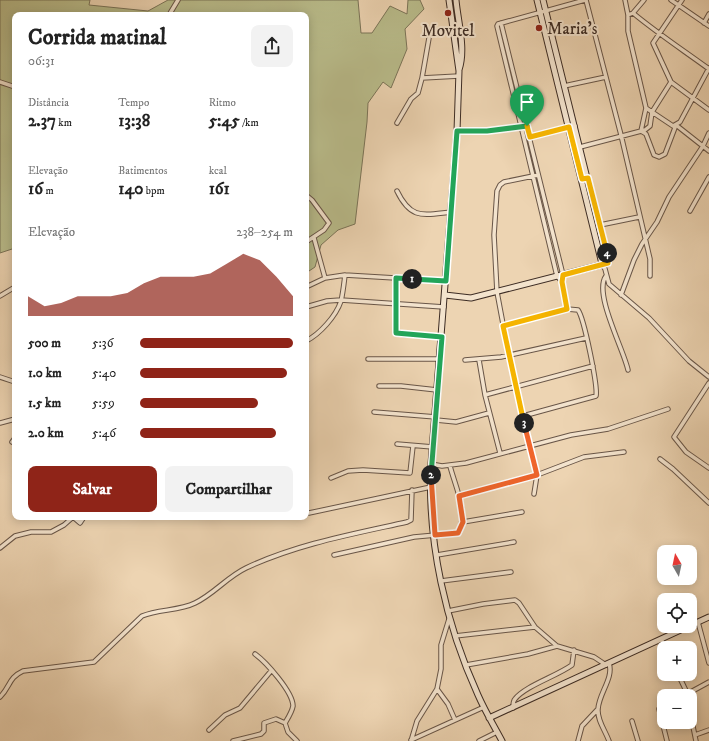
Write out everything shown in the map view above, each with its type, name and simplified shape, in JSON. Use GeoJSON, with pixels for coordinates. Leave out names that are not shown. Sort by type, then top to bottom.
{"type":"FeatureCollection","features":[{"type":"Feature","properties":{"kind":"street"},"geometry":{"type":"LineString","coordinates":[[171,12],[178,0]]}},
{"type":"Feature","properties":{"kind":"street"},"geometry":{"type":"LineString","coordinates":[[449,0],[454,10],[460,32],[462,61],[459,73]]}},
{"type":"Feature","properties":{"kind":"street"},"geometry":{"type":"LineString","coordinates":[[456,0],[454,10],[454,33],[459,73],[457,131],[436,419],[431,464],[431,487],[437,555],[449,619],[454,636],[484,707],[502,741]]}},
{"type":"Feature","properties":{"kind":"street"},"geometry":{"type":"LineString","coordinates":[[537,0],[543,11]]}},
{"type":"Feature","properties":{"kind":"street"},"geometry":{"type":"LineString","coordinates":[[445,295],[471,298],[557,276],[604,266],[608,263],[600,225],[569,127],[543,11],[543,0]]}},
{"type":"Feature","properties":{"kind":"street"},"geometry":{"type":"LineString","coordinates":[[562,282],[557,276],[497,27],[500,23],[586,0],[621,135],[644,240],[650,259],[650,276]]}},
{"type":"Feature","properties":{"kind":"street"},"geometry":{"type":"LineString","coordinates":[[625,0],[628,15],[628,31],[646,108],[641,131]]}},
{"type":"Feature","properties":{"kind":"street"},"geometry":{"type":"LineString","coordinates":[[628,15],[633,13],[644,0]]}},
{"type":"Feature","properties":{"kind":"street"},"geometry":{"type":"LineString","coordinates":[[671,0],[709,26]]}},
{"type":"Feature","properties":{"kind":"street"},"geometry":{"type":"LineString","coordinates":[[682,0],[658,33],[653,43],[671,82],[692,99],[709,110]]}},
{"type":"Feature","properties":{"kind":"street"},"geometry":{"type":"LineString","coordinates":[[633,13],[658,33],[709,68],[676,125],[665,154],[659,157],[654,155],[646,134],[641,131]]}},
{"type":"Feature","properties":{"kind":"street"},"geometry":{"type":"LineString","coordinates":[[704,23],[709,14]]}},
{"type":"Feature","properties":{"kind":"street"},"geometry":{"type":"LineString","coordinates":[[500,23],[530,137],[563,275],[562,282],[567,309]]}},
{"type":"Feature","properties":{"kind":"street"},"geometry":{"type":"LineString","coordinates":[[454,33],[460,32]]}},
{"type":"Feature","properties":{"kind":"street"},"geometry":{"type":"LineString","coordinates":[[397,123],[411,99],[418,93],[429,38]]}},
{"type":"Feature","properties":{"kind":"street"},"geometry":{"type":"LineString","coordinates":[[422,78],[459,73]]}},
{"type":"Feature","properties":{"kind":"street"},"geometry":{"type":"LineString","coordinates":[[558,73],[564,86],[575,126],[606,276],[609,284],[650,318],[689,361],[709,377]]}},
{"type":"Feature","properties":{"kind":"street"},"geometry":{"type":"LineString","coordinates":[[564,86],[606,77]]}},
{"type":"Feature","properties":{"kind":"street"},"geometry":{"type":"LineString","coordinates":[[0,82],[12,86]]}},
{"type":"Feature","properties":{"kind":"street"},"geometry":{"type":"LineString","coordinates":[[580,147],[621,135],[641,131],[650,126],[652,112],[671,82]]}},
{"type":"Feature","properties":{"kind":"street"},"geometry":{"type":"LineString","coordinates":[[646,108],[673,126],[676,125],[709,151]]}},
{"type":"Feature","properties":{"kind":"street"},"geometry":{"type":"LineString","coordinates":[[457,131],[487,131],[527,126]]}},
{"type":"Feature","properties":{"kind":"street"},"geometry":{"type":"LineString","coordinates":[[530,137],[575,126]]}},
{"type":"Feature","properties":{"kind":"street"},"geometry":{"type":"LineString","coordinates":[[621,295],[634,260],[644,240],[657,222],[670,197],[703,146],[709,133]]}},
{"type":"Feature","properties":{"kind":"street"},"geometry":{"type":"LineString","coordinates":[[529,157],[534,156]]}},
{"type":"Feature","properties":{"kind":"street"},"geometry":{"type":"LineString","coordinates":[[534,494],[537,475],[503,326],[497,292],[494,235],[497,191],[504,182],[538,175]]}},
{"type":"Feature","properties":{"kind":"street"},"geometry":{"type":"LineString","coordinates":[[690,211],[709,177]]}},
{"type":"Feature","properties":{"kind":"street"},"geometry":{"type":"LineString","coordinates":[[397,191],[408,208],[415,214],[422,215],[451,212]]}},
{"type":"Feature","properties":{"kind":"street"},"geometry":{"type":"LineString","coordinates":[[309,198],[329,223],[314,238],[309,240]]}},
{"type":"Feature","properties":{"kind":"street"},"geometry":{"type":"LineString","coordinates":[[600,225],[639,217]]}},
{"type":"Feature","properties":{"kind":"street"},"geometry":{"type":"LineString","coordinates":[[314,238],[326,278]]}},
{"type":"Feature","properties":{"kind":"street"},"geometry":{"type":"LineString","coordinates":[[309,286],[326,278],[345,275],[446,281]]}},
{"type":"Feature","properties":{"kind":"street"},"geometry":{"type":"LineString","coordinates":[[309,340],[329,320],[341,300],[345,275]]}},
{"type":"Feature","properties":{"kind":"street"},"geometry":{"type":"LineString","coordinates":[[606,276],[603,286],[606,304],[614,333],[623,353],[628,370]]}},
{"type":"Feature","properties":{"kind":"street"},"geometry":{"type":"LineString","coordinates":[[396,278],[397,334],[442,337]]}},
{"type":"Feature","properties":{"kind":"street"},"geometry":{"type":"LineString","coordinates":[[0,296],[12,289]]}},
{"type":"Feature","properties":{"kind":"street"},"geometry":{"type":"LineString","coordinates":[[309,306],[327,301],[341,300],[444,307]]}},
{"type":"Feature","properties":{"kind":"street"},"geometry":{"type":"LineString","coordinates":[[503,326],[567,309],[578,310],[580,312],[593,366],[598,390],[596,396],[523,416]]}},
{"type":"Feature","properties":{"kind":"street"},"geometry":{"type":"LineString","coordinates":[[465,360],[479,360],[509,356],[586,338]]}},
{"type":"Feature","properties":{"kind":"street"},"geometry":{"type":"LineString","coordinates":[[368,359],[440,359]]}},
{"type":"Feature","properties":{"kind":"street"},"geometry":{"type":"LineString","coordinates":[[479,360],[484,395],[500,454]]}},
{"type":"Feature","properties":{"kind":"street"},"geometry":{"type":"LineString","coordinates":[[484,395],[593,366]]}},
{"type":"Feature","properties":{"kind":"street"},"geometry":{"type":"LineString","coordinates":[[0,377],[12,381]]}},
{"type":"Feature","properties":{"kind":"street"},"geometry":{"type":"LineString","coordinates":[[708,466],[686,452],[674,437],[709,383]]}},
{"type":"Feature","properties":{"kind":"street"},"geometry":{"type":"LineString","coordinates":[[379,386],[401,386],[438,390]]}},
{"type":"Feature","properties":{"kind":"street"},"geometry":{"type":"LineString","coordinates":[[431,464],[450,466],[608,428],[668,409]]}},
{"type":"Feature","properties":{"kind":"street"},"geometry":{"type":"LineString","coordinates":[[374,412],[458,422],[463,419],[489,413]]}},
{"type":"Feature","properties":{"kind":"street"},"geometry":{"type":"LineString","coordinates":[[0,423],[12,420]]}},
{"type":"Feature","properties":{"kind":"street"},"geometry":{"type":"LineString","coordinates":[[397,444],[433,447]]}},
{"type":"Feature","properties":{"kind":"street"},"geometry":{"type":"LineString","coordinates":[[331,478],[348,471],[363,470],[410,473],[413,446]]}},
{"type":"Feature","properties":{"kind":"street"},"geometry":{"type":"LineString","coordinates":[[459,496],[537,475],[584,457],[624,452]]}},
{"type":"Feature","properties":{"kind":"street"},"geometry":{"type":"LineString","coordinates":[[660,460],[673,469],[709,503]]}},
{"type":"Feature","properties":{"kind":"street"},"geometry":{"type":"LineString","coordinates":[[334,555],[414,537],[458,533],[463,522],[459,496],[450,466]]}},
{"type":"Feature","properties":{"kind":"street"},"geometry":{"type":"LineString","coordinates":[[309,514],[431,487]]}},
{"type":"Feature","properties":{"kind":"street"},"geometry":{"type":"LineString","coordinates":[[0,697],[10,685],[13,676],[23,671],[94,662],[142,616],[152,612],[180,608],[196,603],[246,568],[307,545],[411,520],[412,490]]}},
{"type":"Feature","properties":{"kind":"street"},"geometry":{"type":"LineString","coordinates":[[463,522],[522,512]]}},
{"type":"Feature","properties":{"kind":"street"},"geometry":{"type":"LineString","coordinates":[[0,548],[15,536],[31,532],[51,532],[70,520]]}},
{"type":"Feature","properties":{"kind":"street"},"geometry":{"type":"LineString","coordinates":[[437,555],[514,542]]}},
{"type":"Feature","properties":{"kind":"street"},"geometry":{"type":"LineString","coordinates":[[441,580],[511,572]]}},
{"type":"Feature","properties":{"kind":"street"},"geometry":{"type":"LineString","coordinates":[[448,611],[483,604],[515,600],[519,603],[535,627],[557,646],[594,656],[607,664],[610,668],[608,679],[601,693],[598,709],[600,722],[606,731],[609,741]]}},
{"type":"Feature","properties":{"kind":"street"},"geometry":{"type":"LineString","coordinates":[[489,718],[709,617]]}},
{"type":"Feature","properties":{"kind":"street"},"geometry":{"type":"LineString","coordinates":[[411,740],[417,721],[437,689],[441,668],[441,645],[449,619]]}},
{"type":"Feature","properties":{"kind":"street"},"geometry":{"type":"LineString","coordinates":[[698,622],[709,663]]}},
{"type":"Feature","properties":{"kind":"street"},"geometry":{"type":"LineString","coordinates":[[454,636],[535,627]]}},
{"type":"Feature","properties":{"kind":"street"},"geometry":{"type":"LineString","coordinates":[[466,665],[528,654],[557,646]]}},
{"type":"Feature","properties":{"kind":"street"},"geometry":{"type":"LineString","coordinates":[[513,708],[514,700],[525,691],[559,674],[572,665],[574,650]]}},
{"type":"Feature","properties":{"kind":"street"},"geometry":{"type":"LineString","coordinates":[[255,654],[263,659],[291,697],[293,704],[292,711],[286,723],[288,732],[297,741]]}},
{"type":"Feature","properties":{"kind":"street"},"geometry":{"type":"LineString","coordinates":[[209,730],[225,715],[240,708],[271,671]]}},
{"type":"Feature","properties":{"kind":"street"},"geometry":{"type":"LineString","coordinates":[[697,689],[709,682]]}},
{"type":"Feature","properties":{"kind":"street"},"geometry":{"type":"LineString","coordinates":[[437,689],[448,704],[455,720]]}},
{"type":"Feature","properties":{"kind":"street"},"geometry":{"type":"LineString","coordinates":[[411,740],[484,707]]}},
{"type":"Feature","properties":{"kind":"street"},"geometry":{"type":"LineString","coordinates":[[578,741],[582,726],[598,709]]}},
{"type":"Feature","properties":{"kind":"street"},"geometry":{"type":"LineString","coordinates":[[233,741],[261,734],[265,722],[279,719],[286,723]]}},
{"type":"Feature","properties":{"kind":"street"},"geometry":{"type":"LineString","coordinates":[[632,721],[638,741]]}},
{"type":"Feature","properties":{"kind":"street"},"geometry":{"type":"LineString","coordinates":[[664,729],[667,741]]}},
{"type":"Feature","properties":{"kind":"street"},"geometry":{"type":"LineString","coordinates":[[694,729],[696,741]]}},
{"type":"Feature","properties":{"kind":"street"},"geometry":{"type":"LineString","coordinates":[[695,736],[709,730]]}},
{"type":"Feature","properties":{"kind":"street"},"geometry":{"type":"LineString","coordinates":[[479,741],[497,732]]}},
{"type":"Feature","properties":{"kind":"green space"},"geometry":{"type":"Polygon","coordinates":[[[0,0],[90,0],[89,5],[148,11],[168,0],[358,0],[361,33],[372,33],[390,6],[407,14],[408,0],[420,0],[424,9],[405,29],[407,49],[391,88],[383,82],[368,103],[355,224],[338,230],[321,245],[315,267],[309,271],[309,12],[12,12],[12,249],[0,253],[0,0]]]}},
{"type":"Feature","properties":{"kind":"place","name":"Movitel"},"geometry":{"type":"Point","coordinates":[448,13]}},
{"type":"Feature","properties":{"kind":"place","name":"Maria's"},"geometry":{"type":"Point","coordinates":[539,28]}},
{"type":"Feature","properties":{"kind":"route"},"geometry":{"type":"LineString","coordinates":[[527,126],[530,137],[569,127],[582,179],[588,178],[608,263],[563,275],[562,282],[567,309],[503,326],[537,475],[459,496],[463,522],[458,533],[435,535],[431,470],[442,337],[397,334],[395,293],[396,278],[446,281],[457,131],[487,131],[527,126]]}}]}
